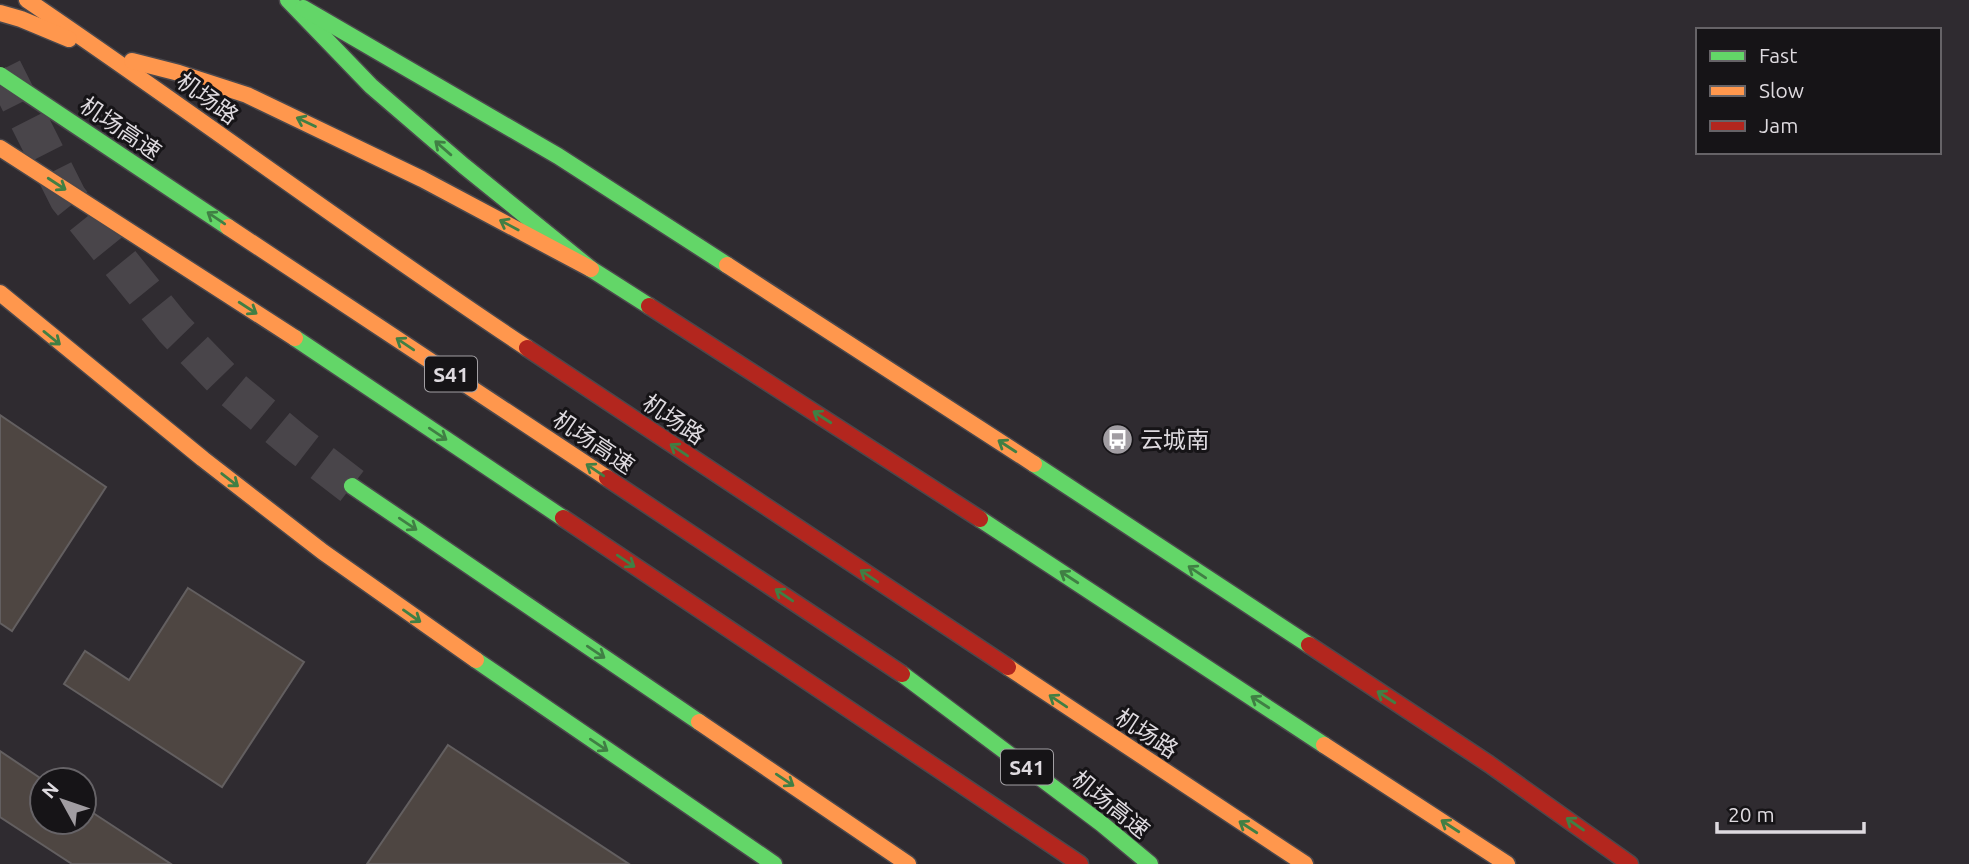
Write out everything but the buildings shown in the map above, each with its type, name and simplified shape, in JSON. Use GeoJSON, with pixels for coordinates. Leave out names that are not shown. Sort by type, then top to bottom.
{"type":"FeatureCollection","features":[{"type":"Feature","properties":{"kind":"main road","name":"机场路"},"geometry":{"type":"LineString","coordinates":[[27,0],[429,283],[1305,864]]}},
{"type":"Feature","properties":{"kind":"main road"},"geometry":{"type":"LineString","coordinates":[[288,0],[371,86],[591,269]]}},
{"type":"Feature","properties":{"kind":"main road"},"geometry":{"type":"LineString","coordinates":[[288,0],[558,156],[868,355],[1489,764],[1630,864]]}},
{"type":"Feature","properties":{"kind":"main road"},"geometry":{"type":"LineString","coordinates":[[0,13],[110,56],[178,73],[247,95],[422,179],[591,269],[880,454],[1507,864]]}},
{"type":"Feature","properties":{"kind":"main road","name":"机场高速"},"geometry":{"type":"LineString","coordinates":[[0,75],[902,674],[1091,816],[1150,864]]}},
{"type":"Feature","properties":{"kind":"main road"},"geometry":{"type":"LineString","coordinates":[[0,148],[307,346],[1080,864]]}},
{"type":"Feature","properties":{"kind":"main road"},"geometry":{"type":"LineString","coordinates":[[0,293],[44,331],[323,552],[774,864]]}},
{"type":"Feature","properties":{"kind":"main road"},"geometry":{"type":"LineString","coordinates":[[352,486],[908,864]]}},
{"type":"Feature","properties":{"kind":"tunnel"},"geometry":{"type":"LineString","coordinates":[[3,69],[68,198],[174,329],[233,390],[352,486]]}},
{"type":"Feature","properties":{"kind":"traffic: fast"},"geometry":{"type":"LineString","coordinates":[[288,0],[371,86],[464,166],[591,269],[649,306]]}},
{"type":"Feature","properties":{"kind":"traffic: fast"},"geometry":{"type":"LineString","coordinates":[[303,8],[558,156],[727,265]]}},
{"type":"Feature","properties":{"kind":"traffic: fast"},"geometry":{"type":"LineString","coordinates":[[0,75],[228,227]]}},
{"type":"Feature","properties":{"kind":"traffic: fast"},"geometry":{"type":"LineString","coordinates":[[295,338],[563,518]]}},
{"type":"Feature","properties":{"kind":"traffic: fast"},"geometry":{"type":"LineString","coordinates":[[1034,464],[1309,645]]}},
{"type":"Feature","properties":{"kind":"traffic: fast"},"geometry":{"type":"LineString","coordinates":[[352,486],[699,722]]}},
{"type":"Feature","properties":{"kind":"traffic: fast"},"geometry":{"type":"LineString","coordinates":[[980,519],[1324,745]]}},
{"type":"Feature","properties":{"kind":"traffic: fast"},"geometry":{"type":"LineString","coordinates":[[476,660],[774,864]]}},
{"type":"Feature","properties":{"kind":"traffic: fast"},"geometry":{"type":"LineString","coordinates":[[902,674],[1102,824],[1150,864]]}},
{"type":"Feature","properties":{"kind":"traffic: slow"},"geometry":{"type":"LineString","coordinates":[[27,0],[527,348]]}},
{"type":"Feature","properties":{"kind":"traffic: slow"},"geometry":{"type":"LineString","coordinates":[[0,13],[69,39]]}},
{"type":"Feature","properties":{"kind":"traffic: slow"},"geometry":{"type":"LineString","coordinates":[[132,61],[247,95],[422,179],[591,269]]}},
{"type":"Feature","properties":{"kind":"traffic: slow"},"geometry":{"type":"LineString","coordinates":[[0,148],[295,338]]}},
{"type":"Feature","properties":{"kind":"traffic: slow"},"geometry":{"type":"LineString","coordinates":[[228,227],[607,478]]}},
{"type":"Feature","properties":{"kind":"traffic: slow"},"geometry":{"type":"LineString","coordinates":[[727,265],[1034,464]]}},
{"type":"Feature","properties":{"kind":"traffic: slow"},"geometry":{"type":"LineString","coordinates":[[0,293],[203,459],[323,552],[476,660]]}},
{"type":"Feature","properties":{"kind":"traffic: slow"},"geometry":{"type":"LineString","coordinates":[[1008,667],[1305,864]]}},
{"type":"Feature","properties":{"kind":"traffic: slow"},"geometry":{"type":"LineString","coordinates":[[699,722],[908,864]]}},
{"type":"Feature","properties":{"kind":"traffic: slow"},"geometry":{"type":"LineString","coordinates":[[1324,745],[1507,864]]}},
{"type":"Feature","properties":{"kind":"traffic: jam"},"geometry":{"type":"LineString","coordinates":[[649,306],[980,519]]}},
{"type":"Feature","properties":{"kind":"traffic: jam"},"geometry":{"type":"LineString","coordinates":[[527,348],[1008,667]]}},
{"type":"Feature","properties":{"kind":"traffic: jam"},"geometry":{"type":"LineString","coordinates":[[607,478],[902,674]]}},
{"type":"Feature","properties":{"kind":"traffic: jam"},"geometry":{"type":"LineString","coordinates":[[563,518],[1080,864]]}},
{"type":"Feature","properties":{"kind":"traffic: jam"},"geometry":{"type":"LineString","coordinates":[[1309,645],[1489,764],[1630,864]]}},
{"type":"Feature","properties":{"kind":"place","name":"云城南"},"geometry":{"type":"Point","coordinates":[1117,439]}}]}
